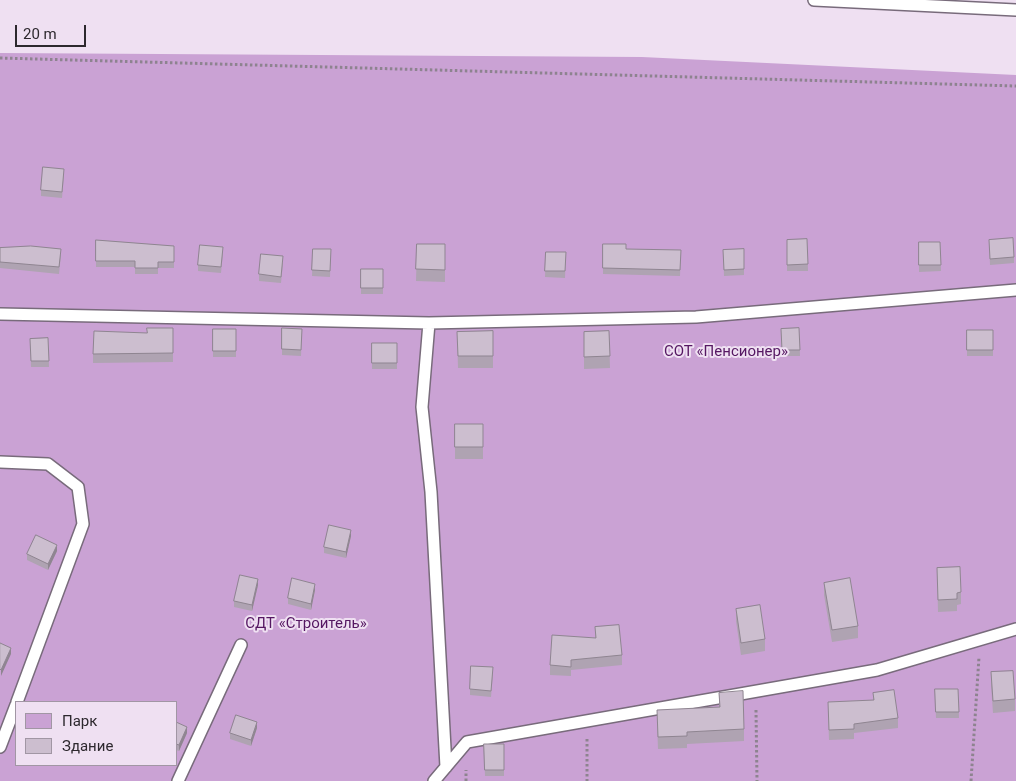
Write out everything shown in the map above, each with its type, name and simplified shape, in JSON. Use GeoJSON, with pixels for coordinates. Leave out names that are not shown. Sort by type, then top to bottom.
{"type":"FeatureCollection","features":[{"type":"Feature","properties":{"kind":"lane"},"geometry":{"type":"LineString","coordinates":[[814,0],[1016,10]]}},
{"type":"Feature","properties":{"kind":"lane"},"geometry":{"type":"LineString","coordinates":[[0,314],[429,323],[696,317],[1016,290]]}},
{"type":"Feature","properties":{"kind":"lane"},"geometry":{"type":"LineString","coordinates":[[429,323],[422,407],[431,492],[446,767]]}},
{"type":"Feature","properties":{"kind":"lane"},"geometry":{"type":"LineString","coordinates":[[0,462],[48,464],[78,487],[83,524],[18,701]]}},
{"type":"Feature","properties":{"kind":"lane"},"geometry":{"type":"LineString","coordinates":[[434,781],[467,742],[877,670],[1016,629]]}},
{"type":"Feature","properties":{"kind":"lane"},"geometry":{"type":"LineString","coordinates":[[178,781],[241,644]]}},
{"type":"Feature","properties":{"kind":"lane"},"geometry":{"type":"LineString","coordinates":[[0,747],[15,708]]}},
{"type":"Feature","properties":{"kind":"path"},"geometry":{"type":"LineString","coordinates":[[0,58],[1016,86]]}},
{"type":"Feature","properties":{"kind":"path"},"geometry":{"type":"LineString","coordinates":[[971,781],[981,639]]}},
{"type":"Feature","properties":{"kind":"path"},"geometry":{"type":"LineString","coordinates":[[755,691],[757,781]]}},
{"type":"Feature","properties":{"kind":"path"},"geometry":{"type":"LineString","coordinates":[[587,721],[587,781]]}},
{"type":"Feature","properties":{"kind":"green space","name":"СОТ «Пенсионер»"},"geometry":{"type":"Polygon","coordinates":[[[0,53],[642,57],[1016,75],[1016,781],[0,781],[0,53]]]}},
{"type":"Feature","properties":{"kind":"building"},"geometry":{"type":"Polygon","coordinates":[[[43,167],[64,169],[62,192],[41,190],[43,167]]]}},
{"type":"Feature","properties":{"kind":"building"},"geometry":{"type":"Polygon","coordinates":[[[1013,238],[1014,257],[990,259],[989,240],[1013,238]]]}},
{"type":"Feature","properties":{"kind":"building"},"geometry":{"type":"Polygon","coordinates":[[[807,239],[808,264],[787,265],[787,240],[807,239]]]}},
{"type":"Feature","properties":{"kind":"building"},"geometry":{"type":"Polygon","coordinates":[[[96,240],[174,246],[174,262],[158,262],[158,268],[135,268],[135,261],[96,261],[96,240]]]}},
{"type":"Feature","properties":{"kind":"building"},"geometry":{"type":"Polygon","coordinates":[[[919,242],[940,242],[941,265],[919,265],[919,242]]]}},
{"type":"Feature","properties":{"kind":"building"},"geometry":{"type":"Polygon","coordinates":[[[417,244],[445,244],[445,270],[416,269],[417,244]]]}},
{"type":"Feature","properties":{"kind":"building"},"geometry":{"type":"Polygon","coordinates":[[[603,244],[626,244],[626,249],[681,250],[680,270],[603,268],[603,244]]]}},
{"type":"Feature","properties":{"kind":"building"},"geometry":{"type":"Polygon","coordinates":[[[200,245],[223,247],[221,267],[198,265],[200,245]]]}},
{"type":"Feature","properties":{"kind":"building"},"geometry":{"type":"Polygon","coordinates":[[[31,246],[61,249],[59,267],[0,262],[0,248],[31,246]]]}},
{"type":"Feature","properties":{"kind":"building"},"geometry":{"type":"Polygon","coordinates":[[[313,249],[331,249],[330,271],[312,270],[313,249]]]}},
{"type":"Feature","properties":{"kind":"building"},"geometry":{"type":"Polygon","coordinates":[[[744,249],[744,269],[724,270],[723,250],[744,249]]]}},
{"type":"Feature","properties":{"kind":"building"},"geometry":{"type":"Polygon","coordinates":[[[546,252],[566,252],[565,271],[545,271],[546,252]]]}},
{"type":"Feature","properties":{"kind":"building"},"geometry":{"type":"Polygon","coordinates":[[[261,254],[283,256],[281,277],[259,274],[261,254]]]}},
{"type":"Feature","properties":{"kind":"building"},"geometry":{"type":"Polygon","coordinates":[[[361,269],[383,269],[383,288],[361,288],[361,269]]]}},
{"type":"Feature","properties":{"kind":"building"},"geometry":{"type":"Polygon","coordinates":[[[147,328],[173,328],[173,353],[93,354],[94,331],[147,333],[147,328]]]}},
{"type":"Feature","properties":{"kind":"building"},"geometry":{"type":"Polygon","coordinates":[[[282,328],[302,329],[301,350],[282,349],[282,328]]]}},
{"type":"Feature","properties":{"kind":"building"},"geometry":{"type":"Polygon","coordinates":[[[799,328],[800,350],[782,350],[781,329],[799,328]]]}},
{"type":"Feature","properties":{"kind":"building"},"geometry":{"type":"Polygon","coordinates":[[[213,329],[236,329],[236,351],[213,351],[213,329]]]}},
{"type":"Feature","properties":{"kind":"building"},"geometry":{"type":"Polygon","coordinates":[[[967,330],[993,330],[993,350],[967,350],[967,330]]]}},
{"type":"Feature","properties":{"kind":"building"},"geometry":{"type":"Polygon","coordinates":[[[493,331],[493,356],[458,356],[457,332],[493,331]]]}},
{"type":"Feature","properties":{"kind":"building"},"geometry":{"type":"Polygon","coordinates":[[[609,331],[610,356],[584,357],[584,332],[609,331]]]}},
{"type":"Feature","properties":{"kind":"building"},"geometry":{"type":"Polygon","coordinates":[[[48,338],[49,361],[31,361],[30,339],[48,338]]]}},
{"type":"Feature","properties":{"kind":"building"},"geometry":{"type":"Polygon","coordinates":[[[372,343],[397,343],[397,363],[372,363],[372,343]]]}},
{"type":"Feature","properties":{"kind":"building"},"geometry":{"type":"Polygon","coordinates":[[[455,424],[483,424],[483,447],[455,447],[455,424]]]}},
{"type":"Feature","properties":{"kind":"building"},"geometry":{"type":"Polygon","coordinates":[[[329,525],[351,530],[346,552],[324,547],[329,525]]]}},
{"type":"Feature","properties":{"kind":"building"},"geometry":{"type":"Polygon","coordinates":[[[36,535],[57,545],[48,564],[27,554],[36,535]]]}},
{"type":"Feature","properties":{"kind":"building"},"geometry":{"type":"Polygon","coordinates":[[[960,567],[961,592],[957,593],[957,599],[938,600],[937,568],[960,567]]]}},
{"type":"Feature","properties":{"kind":"building"},"geometry":{"type":"Polygon","coordinates":[[[240,575],[258,579],[252,605],[234,601],[240,575]]]}},
{"type":"Feature","properties":{"kind":"building"},"geometry":{"type":"Polygon","coordinates":[[[292,578],[315,584],[311,604],[288,598],[292,578]]]}},
{"type":"Feature","properties":{"kind":"building"},"geometry":{"type":"Polygon","coordinates":[[[850,578],[858,626],[832,630],[824,583],[850,578]]]}},
{"type":"Feature","properties":{"kind":"building"},"geometry":{"type":"Polygon","coordinates":[[[760,605],[765,639],[741,643],[736,609],[760,605]]]}},
{"type":"Feature","properties":{"kind":"building"},"geometry":{"type":"Polygon","coordinates":[[[619,625],[622,655],[571,660],[571,667],[550,665],[552,635],[596,638],[595,627],[619,625]]]}},
{"type":"Feature","properties":{"kind":"building"},"geometry":{"type":"Polygon","coordinates":[[[0,643],[11,648],[1,670],[0,669],[0,643]]]}},
{"type":"Feature","properties":{"kind":"building"},"geometry":{"type":"Polygon","coordinates":[[[471,666],[493,667],[491,691],[470,689],[471,666]]]}},
{"type":"Feature","properties":{"kind":"building"},"geometry":{"type":"Polygon","coordinates":[[[1013,671],[1015,699],[993,701],[991,672],[1013,671]]]}},
{"type":"Feature","properties":{"kind":"building"},"geometry":{"type":"Polygon","coordinates":[[[935,689],[958,689],[959,712],[936,712],[935,689]]]}},
{"type":"Feature","properties":{"kind":"building"},"geometry":{"type":"Polygon","coordinates":[[[894,690],[898,718],[854,724],[854,729],[829,730],[828,702],[874,700],[873,693],[894,690]]]}},
{"type":"Feature","properties":{"kind":"building"},"geometry":{"type":"Polygon","coordinates":[[[743,691],[744,729],[687,732],[687,736],[658,737],[657,710],[720,707],[719,693],[743,691]]]}},
{"type":"Feature","properties":{"kind":"building"},"geometry":{"type":"Polygon","coordinates":[[[236,715],[257,722],[251,740],[230,733],[236,715]]]}},
{"type":"Feature","properties":{"kind":"building"},"geometry":{"type":"Polygon","coordinates":[[[178,723],[187,727],[178,745],[178,723]]]}},
{"type":"Feature","properties":{"kind":"building"},"geometry":{"type":"Polygon","coordinates":[[[484,744],[504,744],[504,770],[485,770],[484,744]]]}},
{"type":"Feature","properties":{"kind":"park label","name":"СДТ «Строитель»"},"geometry":{"type":"Point","coordinates":[306,624]}}]}
